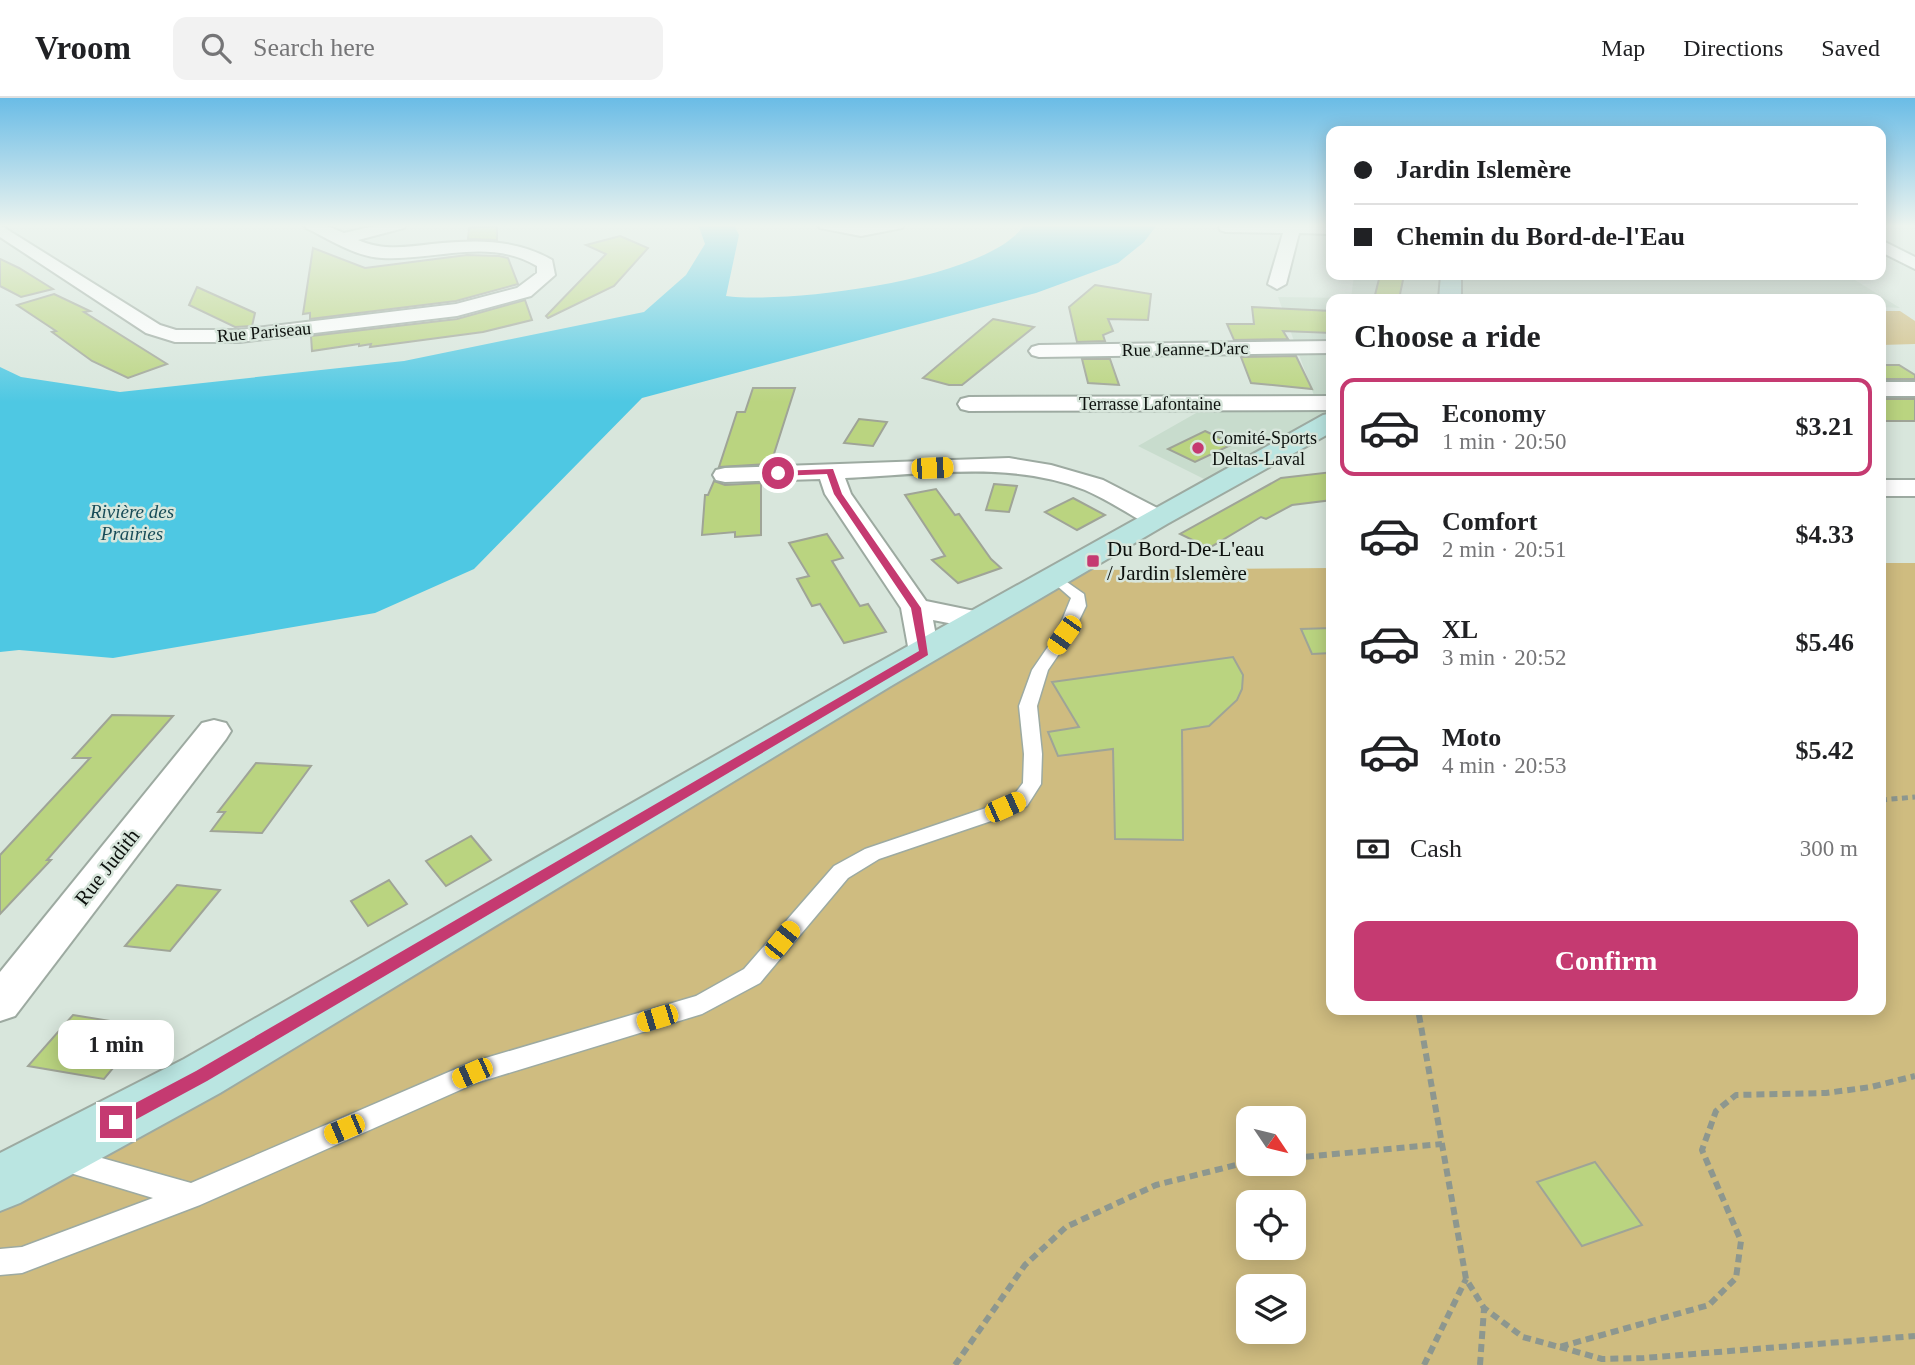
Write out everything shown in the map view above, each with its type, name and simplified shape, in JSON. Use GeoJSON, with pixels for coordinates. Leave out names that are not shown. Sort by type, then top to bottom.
{"type":"FeatureCollection","features":[{"type":"Feature","properties":{"kind":"street","name":"Rue Pariseau"},"geometry":{"type":"LineString","coordinates":[[86,284],[153,329],[175,335],[240,336],[457,310],[524,292],[534,284]]}},
{"type":"Feature","properties":{"kind":"street","name":"Rue Jeanne-D'arc"},"geometry":{"type":"LineString","coordinates":[[1039,351],[1326,347]]}},
{"type":"Feature","properties":{"kind":"street"},"geometry":{"type":"LineString","coordinates":[[1886,389],[1915,389]]}},
{"type":"Feature","properties":{"kind":"street","name":"Terrasse Lafontaine"},"geometry":{"type":"LineString","coordinates":[[969,404],[1326,404]]}},
{"type":"Feature","properties":{"kind":"street"},"geometry":{"type":"LineString","coordinates":[[0,1182],[201,1076],[979,620],[1326,424]]}},
{"type":"Feature","properties":{"kind":"street"},"geometry":{"type":"LineString","coordinates":[[725,475],[1009,465],[1051,472],[1094,485],[1156,518]]}},
{"type":"Feature","properties":{"kind":"street"},"geometry":{"type":"LineString","coordinates":[[830,471],[838,494],[916,608],[924,652]]}},
{"type":"Feature","properties":{"kind":"street"},"geometry":{"type":"LineString","coordinates":[[1886,488],[1915,488]]}},
{"type":"Feature","properties":{"kind":"street"},"geometry":{"type":"LineString","coordinates":[[916,608],[979,620]]}},
{"type":"Feature","properties":{"kind":"street","name":"Rue Judith"},"geometry":{"type":"LineString","coordinates":[[0,1003],[214,731]]}},
{"type":"Feature","properties":{"kind":"street"},"geometry":{"type":"LineString","coordinates":[[0,1155],[52,1156]]}},
{"type":"Feature","properties":{"kind":"lane"},"geometry":{"type":"LineString","coordinates":[[0,1262],[22,1260],[191,1196],[472,1073],[702,1004],[752,976],[841,872],[872,854],[990,814],[1020,801],[1032,784],[1033,754],[1028,706],[1040,670],[1064,635],[1078,606],[1079,597],[1054,577]]}},
{"type":"Feature","properties":{"kind":"lane"},"geometry":{"type":"LineString","coordinates":[[52,1156],[191,1196]]}},
{"type":"Feature","properties":{"kind":"path"},"geometry":{"type":"LineString","coordinates":[[1886,800],[1915,797]]}},
{"type":"Feature","properties":{"kind":"path"},"geometry":{"type":"LineString","coordinates":[[1419,1015],[1466,1279],[1484,1308],[1523,1337],[1602,1359],[1644,1359],[1915,1336]]}},
{"type":"Feature","properties":{"kind":"path"},"geometry":{"type":"LineString","coordinates":[[1559,1347],[1709,1306],[1736,1278],[1741,1241],[1702,1150],[1716,1111],[1736,1095],[1782,1097],[1873,1087],[1915,1076]]}},
{"type":"Feature","properties":{"kind":"path"},"geometry":{"type":"LineString","coordinates":[[1306,1157],[1442,1144]]}},
{"type":"Feature","properties":{"kind":"path"},"geometry":{"type":"LineString","coordinates":[[955,1365],[1025,1265],[1066,1227],[1156,1185],[1236,1165]]}},
{"type":"Feature","properties":{"kind":"path"},"geometry":{"type":"LineString","coordinates":[[1424,1365],[1466,1279]]}},
{"type":"Feature","properties":{"kind":"path"},"geometry":{"type":"LineString","coordinates":[[1480,1365],[1484,1308]]}},
{"type":"Feature","properties":{"kind":"shaded area"},"geometry":{"type":"Polygon","coordinates":[[[1353,284],[1862,284],[1878,294],[1352,294],[1353,284]]]}},
{"type":"Feature","properties":{"kind":"shaded area"},"geometry":{"type":"Polygon","coordinates":[[[1278,297],[1326,298],[1326,424],[1214,484],[1138,446],[1212,404],[1316,401],[1278,297]]]}},
{"type":"Feature","properties":{"kind":"shaded area"},"geometry":{"type":"Polygon","coordinates":[[[1886,299],[1900,308],[1886,307],[1886,299]]]}},
{"type":"Feature","properties":{"kind":"shaded area"},"geometry":{"type":"Polygon","coordinates":[[[1886,311],[1900,311],[1915,321],[1915,344],[1886,345],[1886,311]]]}},
{"type":"Feature","properties":{"kind":"shaded area"},"geometry":{"type":"Polygon","coordinates":[[[1886,563],[1915,563],[1915,1365],[0,1365],[0,1206],[1091,570],[1326,568],[1326,1015],[1886,1015],[1886,563]]]}},
{"type":"Feature","properties":{"kind":"water","name":"Rivière des Prairies"},"geometry":{"type":"Polygon","coordinates":[[[676,284],[729,284],[726,296],[755,298],[838,292],[884,284],[1060,284],[1036,293],[642,398],[474,569],[375,613],[113,658],[19,650],[0,652],[0,367],[21,377],[120,392],[404,361],[644,312],[676,284]]]}},
{"type":"Feature","properties":{"kind":"building"},"geometry":{"type":"Polygon","coordinates":[[[45,284],[53,289],[21,297],[0,286],[45,284]]]}},
{"type":"Feature","properties":{"kind":"building"},"geometry":{"type":"Polygon","coordinates":[[[308,284],[518,284],[456,301],[310,319],[310,313],[303,314],[308,284]]]}},
{"type":"Feature","properties":{"kind":"building"},"geometry":{"type":"Polygon","coordinates":[[[577,284],[616,284],[548,318],[546,316],[577,284]]]}},
{"type":"Feature","properties":{"kind":"building"},"geometry":{"type":"Polygon","coordinates":[[[1378,284],[1402,284],[1400,294],[1375,294],[1378,284]]]}},
{"type":"Feature","properties":{"kind":"building"},"geometry":{"type":"Polygon","coordinates":[[[1095,285],[1151,294],[1148,320],[1108,319],[1113,331],[1103,335],[1105,341],[1077,342],[1069,307],[1095,285]]]}},
{"type":"Feature","properties":{"kind":"building"},"geometry":{"type":"Polygon","coordinates":[[[197,287],[255,313],[252,326],[235,327],[189,305],[197,287]]]}},
{"type":"Feature","properties":{"kind":"building"},"geometry":{"type":"Polygon","coordinates":[[[54,294],[90,311],[84,312],[167,364],[128,378],[92,361],[52,332],[56,331],[17,305],[54,294]]]}},
{"type":"Feature","properties":{"kind":"building"},"geometry":{"type":"Polygon","coordinates":[[[525,300],[532,320],[483,332],[370,347],[371,344],[359,344],[312,351],[311,336],[457,319],[525,300]]]}},
{"type":"Feature","properties":{"kind":"building"},"geometry":{"type":"Polygon","coordinates":[[[1252,307],[1326,311],[1326,333],[1283,331],[1288,339],[1234,340],[1227,324],[1254,324],[1252,307]]]}},
{"type":"Feature","properties":{"kind":"building"},"geometry":{"type":"Polygon","coordinates":[[[993,319],[1034,327],[962,385],[949,385],[923,378],[993,319]]]}},
{"type":"Feature","properties":{"kind":"building"},"geometry":{"type":"Polygon","coordinates":[[[1296,356],[1312,389],[1251,383],[1241,357],[1296,356]]]}},
{"type":"Feature","properties":{"kind":"building"},"geometry":{"type":"Polygon","coordinates":[[[1082,359],[1110,359],[1119,385],[1088,383],[1082,359]]]}},
{"type":"Feature","properties":{"kind":"building"},"geometry":{"type":"Polygon","coordinates":[[[1886,365],[1899,365],[1915,375],[1915,379],[1886,379],[1886,365]]]}},
{"type":"Feature","properties":{"kind":"building"},"geometry":{"type":"Polygon","coordinates":[[[753,388],[795,388],[772,460],[770,464],[719,467],[737,412],[745,412],[753,388]]]}},
{"type":"Feature","properties":{"kind":"building"},"geometry":{"type":"Polygon","coordinates":[[[1886,399],[1915,399],[1915,421],[1886,421],[1886,399]]]}},
{"type":"Feature","properties":{"kind":"building"},"geometry":{"type":"Polygon","coordinates":[[[859,419],[887,422],[873,446],[844,443],[859,419]]]}},
{"type":"Feature","properties":{"kind":"building"},"geometry":{"type":"Polygon","coordinates":[[[1205,431],[1233,444],[1195,462],[1168,449],[1205,431]]]}},
{"type":"Feature","properties":{"kind":"building"},"geometry":{"type":"Polygon","coordinates":[[[1326,473],[1326,501],[1292,505],[1266,519],[1261,517],[1209,548],[1180,534],[1281,478],[1326,473]]]}},
{"type":"Feature","properties":{"kind":"building"},"geometry":{"type":"Polygon","coordinates":[[[714,481],[725,485],[761,483],[761,535],[735,537],[735,532],[702,535],[705,495],[708,495],[714,481]]]}},
{"type":"Feature","properties":{"kind":"building"},"geometry":{"type":"Polygon","coordinates":[[[994,484],[1017,486],[1009,512],[986,510],[994,484]]]}},
{"type":"Feature","properties":{"kind":"building"},"geometry":{"type":"Polygon","coordinates":[[[936,489],[1001,568],[958,583],[932,560],[945,556],[905,495],[936,489]]]}},
{"type":"Feature","properties":{"kind":"building"},"geometry":{"type":"Polygon","coordinates":[[[1073,498],[1105,515],[1077,530],[1045,512],[1073,498]]]}},
{"type":"Feature","properties":{"kind":"building"},"geometry":{"type":"Polygon","coordinates":[[[827,534],[843,558],[832,561],[860,606],[868,604],[886,632],[844,643],[820,604],[812,606],[797,579],[809,576],[789,543],[827,534]]]}},
{"type":"Feature","properties":{"kind":"building"},"geometry":{"type":"Polygon","coordinates":[[[1326,628],[1326,653],[1312,654],[1301,629],[1326,628]]]}},
{"type":"Feature","properties":{"kind":"building"},"geometry":{"type":"Polygon","coordinates":[[[1233,657],[1243,675],[1242,689],[1237,700],[1209,726],[1182,730],[1183,840],[1115,839],[1113,749],[1058,756],[1048,732],[1079,727],[1052,682],[1233,657]]]}},
{"type":"Feature","properties":{"kind":"building"},"geometry":{"type":"Polygon","coordinates":[[[112,715],[173,716],[47,860],[51,860],[0,914],[0,855],[90,758],[73,758],[112,715]]]}},
{"type":"Feature","properties":{"kind":"building"},"geometry":{"type":"Polygon","coordinates":[[[256,763],[311,766],[262,833],[211,831],[225,812],[218,812],[256,763]]]}},
{"type":"Feature","properties":{"kind":"building"},"geometry":{"type":"Polygon","coordinates":[[[471,836],[491,860],[446,886],[426,861],[471,836]]]}},
{"type":"Feature","properties":{"kind":"building"},"geometry":{"type":"Polygon","coordinates":[[[389,880],[407,904],[368,926],[351,901],[389,880]]]}},
{"type":"Feature","properties":{"kind":"building"},"geometry":{"type":"Polygon","coordinates":[[[177,885],[220,890],[170,951],[125,946],[177,885]]]}},
{"type":"Feature","properties":{"kind":"building"},"geometry":{"type":"Polygon","coordinates":[[[73,1015],[147,1027],[104,1079],[28,1066],[73,1015]]]}},
{"type":"Feature","properties":{"kind":"building"},"geometry":{"type":"Polygon","coordinates":[[[1595,1162],[1642,1225],[1582,1246],[1537,1182],[1595,1162]]]}},
{"type":"Feature","properties":{"kind":"place","name":"Comité-Sports Deltas-Laval"},"geometry":{"type":"Point","coordinates":[1198,448]}},
{"type":"Feature","properties":{"kind":"place","name":"Du Bord-De-L'eau / Jardin Islemère"},"geometry":{"type":"Point","coordinates":[1093,561]}},
{"type":"Feature","properties":{"kind":"route"},"geometry":{"type":"LineString","coordinates":[[116,1122],[201,1076],[924,652],[916,608],[838,494],[830,471],[778,473]]}}]}
